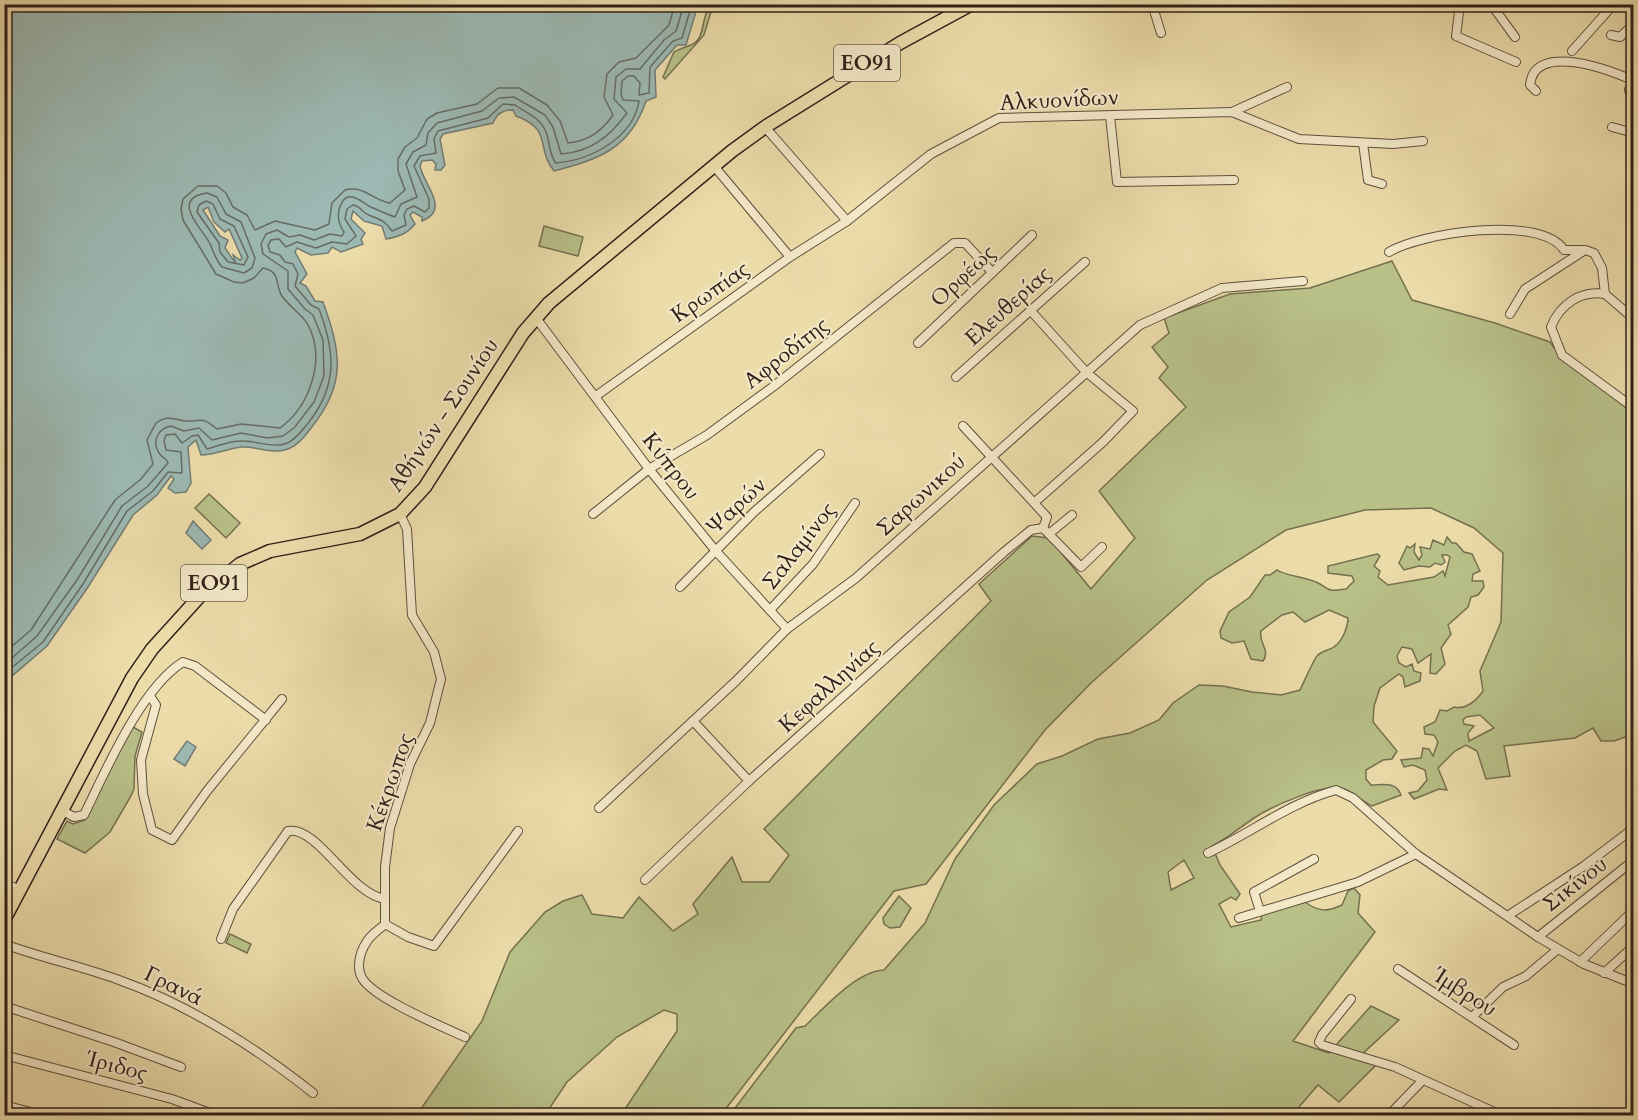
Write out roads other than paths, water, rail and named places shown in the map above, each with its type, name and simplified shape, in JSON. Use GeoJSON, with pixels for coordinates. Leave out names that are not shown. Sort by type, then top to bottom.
{"type":"FeatureCollection","features":[{"type":"Feature","properties":{"kind":"main road","name":"Αθήνών - Σουνίου"},"geometry":{"type":"LineString","coordinates":[[4,920],[136,672],[177,620],[210,585],[240,564],[258,555],[360,534],[400,514],[425,487],[497,372],[536,318],[565,290],[714,166],[765,127],[900,43],[972,4]]}},
{"type":"Feature","properties":{"kind":"street"},"geometry":{"type":"LineString","coordinates":[[1152,4],[1161,33]]}},
{"type":"Feature","properties":{"kind":"street"},"geometry":{"type":"LineString","coordinates":[[1460,4],[1456,36],[1516,62]]}},
{"type":"Feature","properties":{"kind":"street"},"geometry":{"type":"LineString","coordinates":[[1491,4],[1515,37]]}},
{"type":"Feature","properties":{"kind":"street"},"geometry":{"type":"LineString","coordinates":[[1572,51],[1614,4]]}},
{"type":"Feature","properties":{"kind":"street"},"geometry":{"type":"LineString","coordinates":[[1611,35],[1620,37],[1634,24]]}},
{"type":"Feature","properties":{"kind":"street"},"geometry":{"type":"LineString","coordinates":[[1536,91],[1530,85],[1532,74],[1540,66],[1549,62],[1600,66],[1634,81]]}},
{"type":"Feature","properties":{"kind":"street"},"geometry":{"type":"LineString","coordinates":[[1232,112],[1287,87]]}},
{"type":"Feature","properties":{"kind":"street"},"geometry":{"type":"LineString","coordinates":[[1634,87],[1629,90],[1634,102]]}},
{"type":"Feature","properties":{"kind":"street","name":"Αλκυονίδων"},"geometry":{"type":"LineString","coordinates":[[847,221],[931,154],[987,122],[999,118],[1232,112],[1299,139],[1363,143],[1423,141]]}},
{"type":"Feature","properties":{"kind":"street"},"geometry":{"type":"LineString","coordinates":[[1110,116],[1117,182],[1234,180]]}},
{"type":"Feature","properties":{"kind":"street"},"geometry":{"type":"LineString","coordinates":[[765,127],[847,221]]}},
{"type":"Feature","properties":{"kind":"street"},"geometry":{"type":"LineString","coordinates":[[1612,127],[1634,134]]}},
{"type":"Feature","properties":{"kind":"street"},"geometry":{"type":"LineString","coordinates":[[1363,143],[1368,180],[1382,184]]}},
{"type":"Feature","properties":{"kind":"street"},"geometry":{"type":"LineString","coordinates":[[714,166],[790,257]]}},
{"type":"Feature","properties":{"kind":"street","name":"Κρωπίας"},"geometry":{"type":"LineString","coordinates":[[596,396],[790,257],[847,221]]}},
{"type":"Feature","properties":{"kind":"street"},"geometry":{"type":"LineString","coordinates":[[1389,252],[1400,245],[1440,234],[1503,228],[1535,235],[1560,245],[1563,250],[1585,250],[1594,253],[1602,268],[1605,294]]}},
{"type":"Feature","properties":{"kind":"street","name":"Ορφέως"},"geometry":{"type":"LineString","coordinates":[[918,343],[1032,235]]}},
{"type":"Feature","properties":{"kind":"street","name":"Αφροδίτης"},"geometry":{"type":"LineString","coordinates":[[593,514],[650,469],[707,435],[774,386],[954,243],[965,243],[992,272]]}},
{"type":"Feature","properties":{"kind":"street"},"geometry":{"type":"LineString","coordinates":[[1510,314],[1525,289],[1585,250]]}},
{"type":"Feature","properties":{"kind":"street","name":"Ελευθερίας"},"geometry":{"type":"LineString","coordinates":[[956,377],[1085,262]]}},
{"type":"Feature","properties":{"kind":"street","name":"Σαρωνικού"},"geometry":{"type":"LineString","coordinates":[[599,808],[693,721],[787,629],[856,578],[1126,335],[1155,316],[1222,288],[1304,281]]}},
{"type":"Feature","properties":{"kind":"street"},"geometry":{"type":"LineString","coordinates":[[1634,319],[1605,294],[1591,292],[1581,295],[1561,309],[1551,327],[1562,355],[1634,408]]}},
{"type":"Feature","properties":{"kind":"street"},"geometry":{"type":"LineString","coordinates":[[1030,310],[1086,372],[1133,411],[1103,442],[1035,502]]}},
{"type":"Feature","properties":{"kind":"street","name":"Κύπρου"},"geometry":{"type":"LineString","coordinates":[[536,318],[650,469],[715,550],[787,629]]}},
{"type":"Feature","properties":{"kind":"street"},"geometry":{"type":"LineString","coordinates":[[963,426],[1035,502],[1047,517],[1047,531],[1081,567],[1102,547]]}},
{"type":"Feature","properties":{"kind":"street","name":"Ψαρών"},"geometry":{"type":"LineString","coordinates":[[680,587],[715,550],[820,454]]}},
{"type":"Feature","properties":{"kind":"street","name":"Σαλαμίνος"},"geometry":{"type":"LineString","coordinates":[[770,610],[813,564],[855,503]]}},
{"type":"Feature","properties":{"kind":"street","name":"Κέκρωπος"},"geometry":{"type":"LineString","coordinates":[[385,924],[387,847],[390,828],[410,764],[430,723],[441,679],[434,652],[412,615],[406,559],[407,529],[400,514]]}},
{"type":"Feature","properties":{"kind":"street","name":"Κεφαλληνίας"},"geometry":{"type":"LineString","coordinates":[[645,880],[749,781],[1004,552],[1031,530],[1047,531],[1072,515]]}},
{"type":"Feature","properties":{"kind":"street"},"geometry":{"type":"LineString","coordinates":[[61,810],[74,817],[84,815],[93,792],[140,708],[179,664],[188,662],[266,720]]}},
{"type":"Feature","properties":{"kind":"street"},"geometry":{"type":"LineString","coordinates":[[150,696],[156,705],[141,760],[141,782],[148,823],[152,830],[172,840],[207,791],[282,699]]}},
{"type":"Feature","properties":{"kind":"street"},"geometry":{"type":"LineString","coordinates":[[693,721],[749,781]]}},
{"type":"Feature","properties":{"kind":"street"},"geometry":{"type":"LineString","coordinates":[[1208,853],[1239,838],[1272,817],[1317,795],[1336,790],[1353,798],[1416,854],[1539,937],[1580,962],[1634,984]]}},
{"type":"Feature","properties":{"kind":"street"},"geometry":{"type":"LineString","coordinates":[[1509,915],[1588,864],[1634,828]]}},
{"type":"Feature","properties":{"kind":"street"},"geometry":{"type":"LineString","coordinates":[[221,939],[233,909],[288,831],[298,831],[317,844],[361,888],[371,895],[385,899]]}},
{"type":"Feature","properties":{"kind":"street"},"geometry":{"type":"LineString","coordinates":[[465,1038],[408,1010],[370,987],[361,978],[358,966],[364,944],[385,924],[408,937],[434,946],[518,831]]}},
{"type":"Feature","properties":{"kind":"street"},"geometry":{"type":"LineString","coordinates":[[1239,918],[1358,882],[1416,854]]}},
{"type":"Feature","properties":{"kind":"street"},"geometry":{"type":"LineString","coordinates":[[1260,911],[1254,891],[1314,860]]}},
{"type":"Feature","properties":{"kind":"street","name":"Σικίνου"},"geometry":{"type":"LineString","coordinates":[[1539,937],[1634,860]]}},
{"type":"Feature","properties":{"kind":"street"},"geometry":{"type":"LineString","coordinates":[[4,883],[20,890]]}},
{"type":"Feature","properties":{"kind":"street"},"geometry":{"type":"LineString","coordinates":[[1580,962],[1634,910]]}},
{"type":"Feature","properties":{"kind":"street","name":"Γρανά"},"geometry":{"type":"LineString","coordinates":[[4,944],[152,993],[279,1066],[313,1093]]}},
{"type":"Feature","properties":{"kind":"street"},"geometry":{"type":"LineString","coordinates":[[1604,973],[1634,946]]}},
{"type":"Feature","properties":{"kind":"street"},"geometry":{"type":"LineString","coordinates":[[1472,1017],[1506,985],[1526,976],[1558,949]]}},
{"type":"Feature","properties":{"kind":"street","name":"Ίμβρου"},"geometry":{"type":"LineString","coordinates":[[1398,969],[1514,1045]]}},
{"type":"Feature","properties":{"kind":"street"},"geometry":{"type":"LineString","coordinates":[[1351,999],[1320,1038],[1322,1045],[1395,1067],[1503,1116]]}},
{"type":"Feature","properties":{"kind":"street"},"geometry":{"type":"LineString","coordinates":[[4,1006],[114,1042],[181,1068]]}},
{"type":"Feature","properties":{"kind":"street","name":"Ίριδος"},"geometry":{"type":"LineString","coordinates":[[4,1055],[172,1100],[218,1116]]}},
{"type":"Feature","properties":{"kind":"street"},"geometry":{"type":"LineString","coordinates":[[1388,1116],[1422,1081]]}},
{"type":"Feature","properties":{"kind":"street"},"geometry":{"type":"LineString","coordinates":[[4,1105],[46,1116]]}},
{"type":"Feature","properties":{"kind":"water"},"geometry":{"type":"Polygon","coordinates":[[[5,4],[698,4],[686,45],[677,45],[655,70],[656,97],[646,101],[631,130],[611,150],[585,162],[554,171],[548,163],[540,133],[535,127],[516,116],[513,110],[503,111],[498,114],[493,123],[443,134],[440,139],[445,165],[441,170],[435,170],[436,164],[432,160],[422,161],[420,166],[433,196],[434,210],[422,221],[422,217],[413,212],[410,215],[415,224],[405,233],[386,239],[382,226],[364,221],[353,211],[351,219],[365,233],[361,239],[363,244],[341,252],[332,247],[328,253],[311,255],[297,248],[295,252],[307,274],[300,283],[306,286],[315,301],[323,302],[337,352],[335,382],[331,397],[323,412],[301,440],[291,448],[282,451],[242,447],[201,455],[196,440],[188,447],[191,483],[186,492],[175,493],[168,488],[174,479],[171,476],[157,495],[133,515],[88,587],[47,646],[5,682],[5,4]],[[208,207],[203,210],[220,236],[228,240],[225,248],[236,264],[233,255],[240,260],[242,258],[229,229],[225,232],[214,222],[208,207]]]}},
{"type":"Feature","properties":{"kind":"water"},"geometry":{"type":"Polygon","coordinates":[[[193,521],[211,540],[202,549],[186,533],[193,521]]]}},
{"type":"Feature","properties":{"kind":"water"},"geometry":{"type":"Polygon","coordinates":[[[187,741],[196,747],[185,766],[174,759],[187,741]]]}}]}
